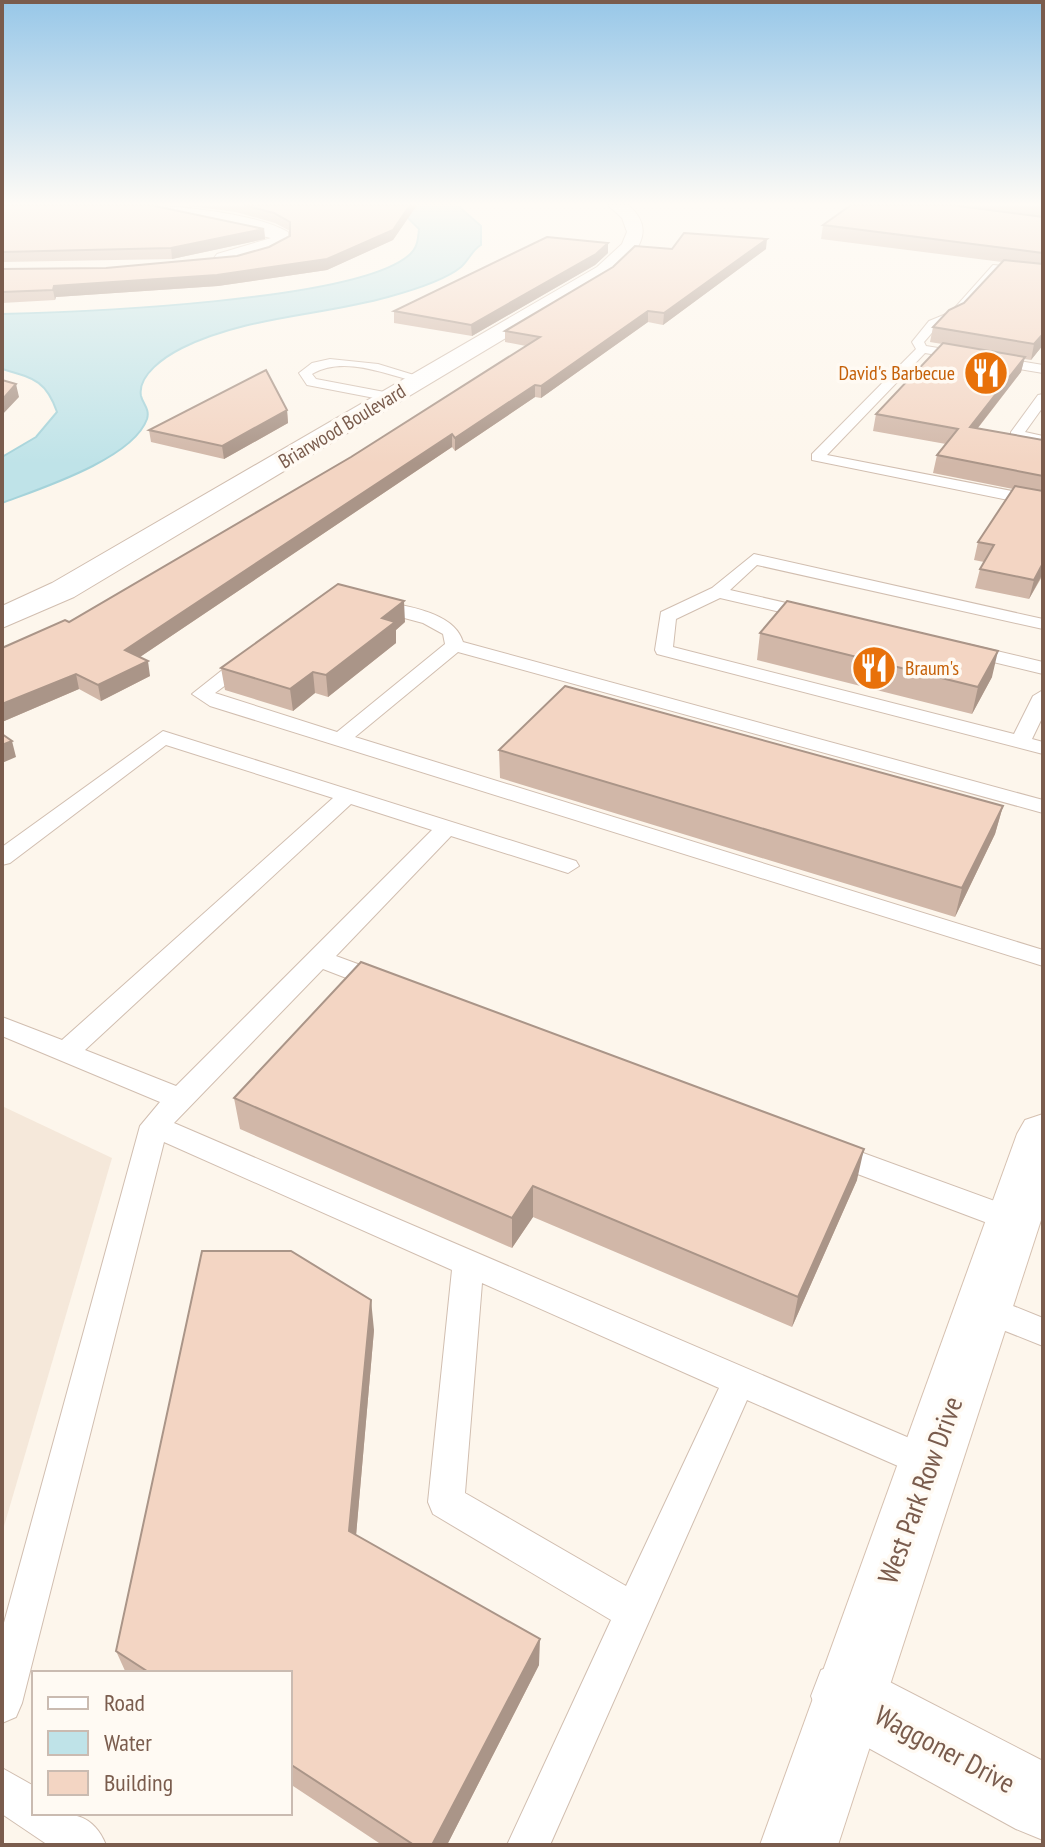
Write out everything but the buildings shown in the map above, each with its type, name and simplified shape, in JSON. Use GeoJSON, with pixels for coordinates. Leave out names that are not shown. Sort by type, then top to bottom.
{"type":"FeatureCollection","features":[{"type":"Feature","properties":{"kind":"street","name":"Briarwood Boulevard"},"geometry":{"type":"LineString","coordinates":[[2,618],[63,590],[570,291]]}},
{"type":"Feature","properties":{"kind":"street","name":"West Park Row Drive"},"geometry":{"type":"LineString","coordinates":[[799,1845],[847,1696],[986,1309],[1043,1134]]}},
{"type":"Feature","properties":{"kind":"street","name":"Waggoner Drive"},"geometry":{"type":"LineString","coordinates":[[847,1696],[1043,1802]]}},
{"type":"Feature","properties":{"kind":"lane"},"geometry":{"type":"LineString","coordinates":[[922,349],[918,342],[933,324],[955,314],[975,291]]}},
{"type":"Feature","properties":{"kind":"lane"},"geometry":{"type":"LineString","coordinates":[[922,349],[1043,369]]}},
{"type":"Feature","properties":{"kind":"lane"},"geometry":{"type":"LineString","coordinates":[[922,349],[817,457],[1043,502]]}},
{"type":"Feature","properties":{"kind":"lane"},"geometry":{"type":"LineString","coordinates":[[390,397],[312,382],[305,373],[321,365],[339,364],[421,379]]}},
{"type":"Feature","properties":{"kind":"lane"},"geometry":{"type":"LineString","coordinates":[[1043,398],[1016,435],[1043,440]]}},
{"type":"Feature","properties":{"kind":"lane"},"geometry":{"type":"LineString","coordinates":[[961,501],[1043,517]]}},
{"type":"Feature","properties":{"kind":"lane"},"geometry":{"type":"LineString","coordinates":[[1043,624],[754,559],[718,592],[667,616],[664,650],[1043,748]]}},
{"type":"Feature","properties":{"kind":"lane"},"geometry":{"type":"LineString","coordinates":[[718,592],[842,621]]}},
{"type":"Feature","properties":{"kind":"lane"},"geometry":{"type":"LineString","coordinates":[[353,598],[429,619],[451,631],[455,645]]}},
{"type":"Feature","properties":{"kind":"lane"},"geometry":{"type":"LineString","coordinates":[[340,739],[455,645]]}},
{"type":"Feature","properties":{"kind":"lane"},"geometry":{"type":"LineString","coordinates":[[455,645],[1043,807]]}},
{"type":"Feature","properties":{"kind":"lane"},"geometry":{"type":"LineString","coordinates":[[950,646],[1043,668]]}},
{"type":"Feature","properties":{"kind":"lane"},"geometry":{"type":"LineString","coordinates":[[264,648],[202,694],[217,702],[1043,958]]}},
{"type":"Feature","properties":{"kind":"lane"},"geometry":{"type":"LineString","coordinates":[[1020,742],[1043,696]]}},
{"type":"Feature","properties":{"kind":"lane"},"geometry":{"type":"LineString","coordinates":[[2,858],[163,737],[568,866]]}},
{"type":"Feature","properties":{"kind":"lane"},"geometry":{"type":"LineString","coordinates":[[66,1052],[348,796]]}},
{"type":"Feature","properties":{"kind":"lane"},"geometry":{"type":"LineString","coordinates":[[2,1703],[154,1126],[447,828]]}},
{"type":"Feature","properties":{"kind":"lane"},"geometry":{"type":"LineString","coordinates":[[318,958],[407,991]]}},
{"type":"Feature","properties":{"kind":"lane"},"geometry":{"type":"LineString","coordinates":[[2,1026],[180,1099]]}},
{"type":"Feature","properties":{"kind":"lane"},"geometry":{"type":"LineString","coordinates":[[154,1126],[930,1464]]}},
{"type":"Feature","properties":{"kind":"lane"},"geometry":{"type":"LineString","coordinates":[[805,1142],[1014,1221]]}},
{"type":"Feature","properties":{"kind":"lane"},"geometry":{"type":"LineString","coordinates":[[468,1263],[446,1502],[634,1612]]}},
{"type":"Feature","properties":{"kind":"lane"},"geometry":{"type":"LineString","coordinates":[[986,1309],[1043,1332]]}},
{"type":"Feature","properties":{"kind":"lane"},"geometry":{"type":"LineString","coordinates":[[528,1845],[739,1380]]}},
{"type":"Feature","properties":{"kind":"lane"},"geometry":{"type":"LineString","coordinates":[[2,1789],[32,1809]]}},
{"type":"Feature","properties":{"kind":"lane"},"geometry":{"type":"LineString","coordinates":[[40,1815],[85,1845]]}},
{"type":"Feature","properties":{"kind":"shaded area"},"geometry":{"type":"Polygon","coordinates":[[[2,1106],[112,1158],[2,1533],[2,1106]]]}},
{"type":"Feature","properties":{"kind":"water"},"geometry":{"type":"Polygon","coordinates":[[[293,291],[408,291],[232,329],[175,351],[154,367],[143,381],[141,396],[147,409],[147,419],[138,434],[124,447],[83,471],[2,503],[2,457],[36,437],[57,412],[48,393],[37,382],[2,369],[2,314],[153,307],[293,291]]]}},
{"type":"Feature","properties":{"kind":"place","name":"David's Barbecue"},"geometry":{"type":"Point","coordinates":[986,373]}},
{"type":"Feature","properties":{"kind":"place","name":"Braum's"},"geometry":{"type":"Point","coordinates":[874,668]}}]}
